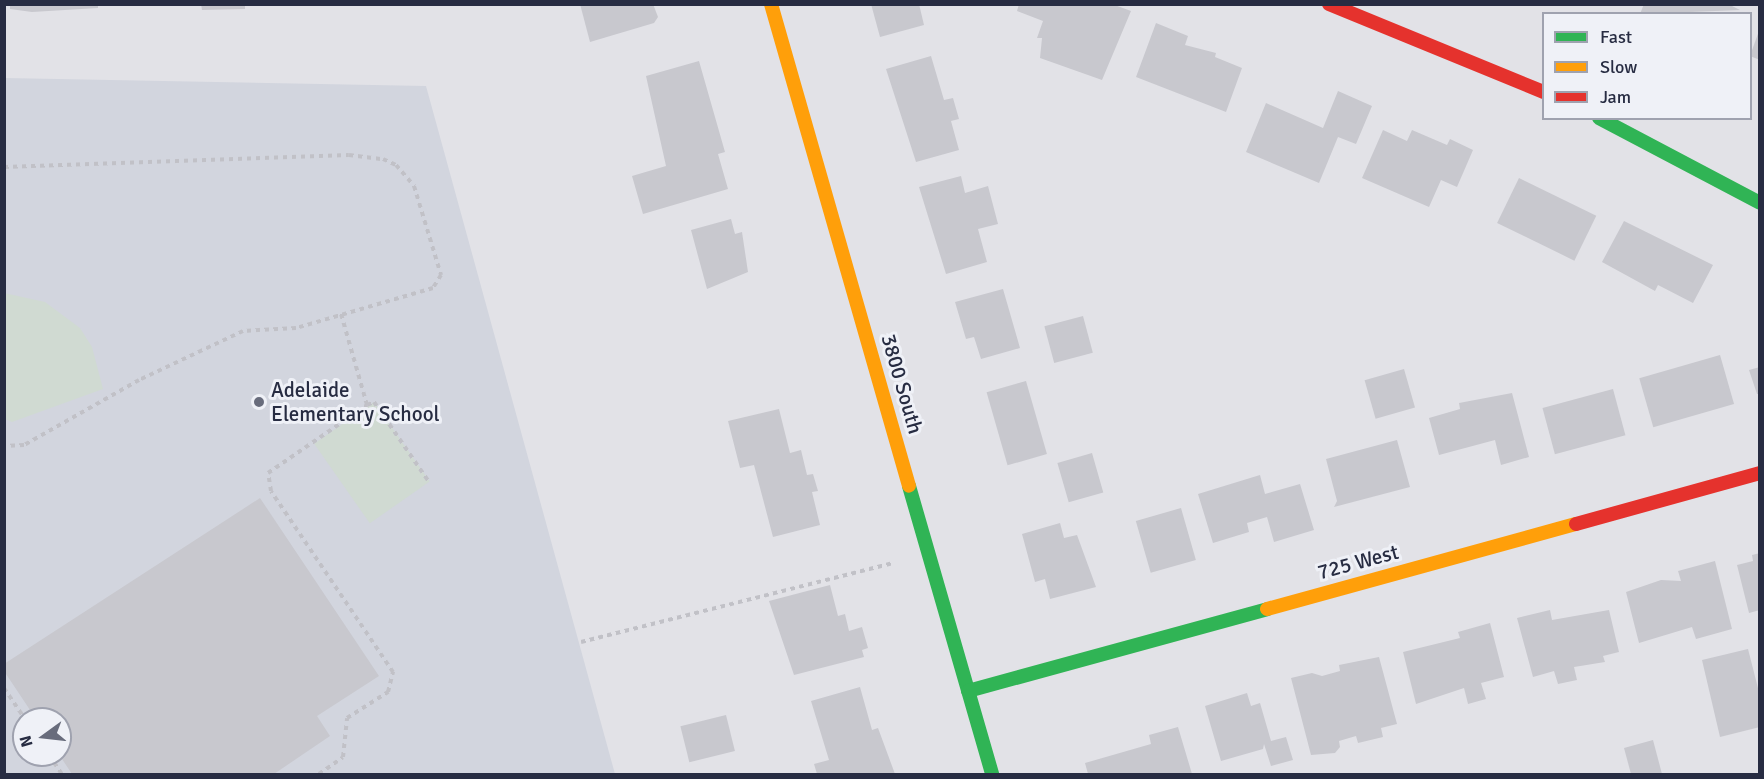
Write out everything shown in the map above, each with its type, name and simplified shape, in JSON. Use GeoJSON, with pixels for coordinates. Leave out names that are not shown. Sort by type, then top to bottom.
{"type":"FeatureCollection","features":[{"type":"Feature","properties":{"kind":"street","name":"3800 South"},"geometry":{"type":"LineString","coordinates":[[771,4],[992,774]]}},
{"type":"Feature","properties":{"kind":"street"},"geometry":{"type":"LineString","coordinates":[[1329,4],[1542,91]]}},
{"type":"Feature","properties":{"kind":"street"},"geometry":{"type":"LineString","coordinates":[[1603,120],[1760,202]]}},
{"type":"Feature","properties":{"kind":"street","name":"725 West"},"geometry":{"type":"LineString","coordinates":[[968,691],[1760,473]]}},
{"type":"Feature","properties":{"kind":"path"},"geometry":{"type":"LineString","coordinates":[[4,167],[349,155],[383,159],[396,165],[414,186],[441,276],[433,288],[296,328],[243,331],[139,380],[24,445],[4,446]]}},
{"type":"Feature","properties":{"kind":"path"},"geometry":{"type":"LineString","coordinates":[[341,314],[367,405]]}},
{"type":"Feature","properties":{"kind":"path"},"geometry":{"type":"LineString","coordinates":[[319,774],[344,757],[347,718],[388,692],[393,672],[271,490],[268,473],[374,402],[429,483]]}},
{"type":"Feature","properties":{"kind":"path"},"geometry":{"type":"LineString","coordinates":[[581,642],[892,563]]}},
{"type":"Feature","properties":{"kind":"path"},"geometry":{"type":"LineString","coordinates":[[4,688],[17,707]]}},
{"type":"Feature","properties":{"kind":"shaded area","name":"Adelaide Elementary School"},"geometry":{"type":"Polygon","coordinates":[[[5,78],[426,86],[615,774],[5,774],[5,78]]]}},
{"type":"Feature","properties":{"kind":"shaded area"},"geometry":{"type":"Polygon","coordinates":[[[4,293],[45,302],[80,328],[92,347],[103,389],[12,422],[5,419],[4,293]]]}},
{"type":"Feature","properties":{"kind":"shaded area"},"geometry":{"type":"Polygon","coordinates":[[[374,402],[430,481],[370,523],[314,444],[374,402]]]}},
{"type":"Feature","properties":{"kind":"building"},"geometry":{"type":"Polygon","coordinates":[[[10,4],[98,4],[98,8],[32,12],[10,9],[10,4]]]}},
{"type":"Feature","properties":{"kind":"building"},"geometry":{"type":"Polygon","coordinates":[[[201,4],[245,4],[245,9],[202,10],[201,4]]]}},
{"type":"Feature","properties":{"kind":"building"},"geometry":{"type":"Polygon","coordinates":[[[580,4],[653,4],[658,17],[654,23],[590,42],[580,4]]]}},
{"type":"Feature","properties":{"kind":"building"},"geometry":{"type":"Polygon","coordinates":[[[871,4],[919,4],[924,25],[880,37],[871,4]]]}},
{"type":"Feature","properties":{"kind":"building"},"geometry":{"type":"Polygon","coordinates":[[[1019,4],[1112,4],[1131,11],[1102,80],[1040,58],[1042,38],[1037,38],[1043,21],[1017,11],[1019,4]]]}},
{"type":"Feature","properties":{"kind":"building"},"geometry":{"type":"Polygon","coordinates":[[[1644,4],[1728,4],[1740,10],[1690,12],[1641,12],[1644,4]]]}},
{"type":"Feature","properties":{"kind":"building"},"geometry":{"type":"Polygon","coordinates":[[[1156,23],[1188,36],[1185,45],[1216,53],[1215,57],[1242,68],[1226,112],[1136,77],[1156,23]]]}},
{"type":"Feature","properties":{"kind":"building"},"geometry":{"type":"Polygon","coordinates":[[[1760,28],[1760,60],[1752,57],[1760,28]]]}},
{"type":"Feature","properties":{"kind":"building"},"geometry":{"type":"Polygon","coordinates":[[[931,56],[944,100],[953,98],[959,119],[951,121],[959,150],[916,162],[886,69],[931,56]]]}},
{"type":"Feature","properties":{"kind":"building"},"geometry":{"type":"Polygon","coordinates":[[[699,61],[725,152],[718,154],[728,189],[643,214],[632,176],[666,166],[646,76],[699,61]]]}},
{"type":"Feature","properties":{"kind":"building"},"geometry":{"type":"Polygon","coordinates":[[[1338,91],[1372,106],[1356,144],[1338,137],[1319,183],[1246,152],[1266,103],[1323,128],[1338,91]]]}},
{"type":"Feature","properties":{"kind":"building"},"geometry":{"type":"Polygon","coordinates":[[[1383,130],[1407,141],[1412,130],[1447,145],[1450,139],[1473,150],[1457,187],[1441,180],[1429,207],[1362,178],[1383,130]]]}},
{"type":"Feature","properties":{"kind":"building"},"geometry":{"type":"Polygon","coordinates":[[[961,176],[965,193],[988,186],[998,224],[978,229],[987,262],[946,274],[919,187],[961,176]]]}},
{"type":"Feature","properties":{"kind":"building"},"geometry":{"type":"Polygon","coordinates":[[[1519,178],[1596,216],[1574,261],[1497,223],[1519,178]]]}},
{"type":"Feature","properties":{"kind":"building"},"geometry":{"type":"Polygon","coordinates":[[[731,219],[735,234],[742,232],[748,272],[707,289],[691,230],[731,219]]]}},
{"type":"Feature","properties":{"kind":"building"},"geometry":{"type":"Polygon","coordinates":[[[1624,221],[1713,265],[1693,303],[1658,285],[1655,291],[1602,262],[1624,221]]]}},
{"type":"Feature","properties":{"kind":"building"},"geometry":{"type":"Polygon","coordinates":[[[1003,289],[1020,348],[981,359],[974,337],[966,339],[955,302],[1003,289]]]}},
{"type":"Feature","properties":{"kind":"building"},"geometry":{"type":"Polygon","coordinates":[[[1083,316],[1093,353],[1054,363],[1044,326],[1083,316]]]}},
{"type":"Feature","properties":{"kind":"building"},"geometry":{"type":"Polygon","coordinates":[[[1720,355],[1734,404],[1653,427],[1639,378],[1720,355]]]}},
{"type":"Feature","properties":{"kind":"building"},"geometry":{"type":"Polygon","coordinates":[[[1760,367],[1760,394],[1757,394],[1749,370],[1760,367]]]}},
{"type":"Feature","properties":{"kind":"building"},"geometry":{"type":"Polygon","coordinates":[[[1404,369],[1415,407],[1376,419],[1365,380],[1404,369]]]}},
{"type":"Feature","properties":{"kind":"building"},"geometry":{"type":"Polygon","coordinates":[[[1026,381],[1047,454],[1008,465],[987,392],[1026,381]]]}},
{"type":"Feature","properties":{"kind":"building"},"geometry":{"type":"Polygon","coordinates":[[[1613,389],[1625,435],[1555,454],[1542,408],[1613,389]]]}},
{"type":"Feature","properties":{"kind":"building"},"geometry":{"type":"Polygon","coordinates":[[[1512,393],[1529,457],[1501,465],[1495,440],[1439,455],[1429,418],[1460,409],[1459,403],[1512,393]]]}},
{"type":"Feature","properties":{"kind":"building"},"geometry":{"type":"Polygon","coordinates":[[[779,409],[790,453],[801,450],[807,475],[813,474],[818,491],[812,492],[820,525],[773,537],[754,465],[740,468],[728,421],[779,409]]]}},
{"type":"Feature","properties":{"kind":"building"},"geometry":{"type":"Polygon","coordinates":[[[1397,440],[1410,487],[1334,507],[1337,501],[1326,459],[1397,440]]]}},
{"type":"Feature","properties":{"kind":"building"},"geometry":{"type":"Polygon","coordinates":[[[1092,453],[1103,492],[1069,502],[1057,463],[1092,453]]]}},
{"type":"Feature","properties":{"kind":"building"},"geometry":{"type":"Polygon","coordinates":[[[1260,475],[1265,494],[1300,484],[1314,530],[1274,542],[1267,517],[1247,523],[1249,532],[1213,543],[1198,494],[1260,475]]]}},
{"type":"Feature","properties":{"kind":"building"},"geometry":{"type":"Polygon","coordinates":[[[260,498],[379,676],[317,716],[330,736],[274,774],[72,774],[67,767],[72,767],[72,707],[28,707],[4,671],[4,664],[260,498]]]}},
{"type":"Feature","properties":{"kind":"building"},"geometry":{"type":"Polygon","coordinates":[[[1181,508],[1196,560],[1151,573],[1136,521],[1181,508]]]}},
{"type":"Feature","properties":{"kind":"building"},"geometry":{"type":"Polygon","coordinates":[[[1060,523],[1064,538],[1077,535],[1096,587],[1050,599],[1045,579],[1035,582],[1022,534],[1060,523]]]}},
{"type":"Feature","properties":{"kind":"building"},"geometry":{"type":"Polygon","coordinates":[[[1760,553],[1760,610],[1749,613],[1737,565],[1753,561],[1752,555],[1760,553]]]}},
{"type":"Feature","properties":{"kind":"building"},"geometry":{"type":"Polygon","coordinates":[[[1715,561],[1732,629],[1696,639],[1692,627],[1639,643],[1626,592],[1661,580],[1681,581],[1678,571],[1715,561]]]}},
{"type":"Feature","properties":{"kind":"building"},"geometry":{"type":"Polygon","coordinates":[[[830,585],[838,616],[845,614],[849,631],[862,627],[868,648],[862,650],[864,657],[794,675],[769,601],[830,585]]]}},
{"type":"Feature","properties":{"kind":"building"},"geometry":{"type":"Polygon","coordinates":[[[1550,610],[1552,620],[1609,610],[1619,652],[1603,656],[1605,662],[1574,667],[1577,680],[1558,684],[1554,671],[1533,677],[1517,618],[1550,610]]]}},
{"type":"Feature","properties":{"kind":"building"},"geometry":{"type":"Polygon","coordinates":[[[1490,623],[1504,677],[1481,683],[1486,699],[1468,704],[1464,688],[1416,704],[1403,652],[1460,638],[1458,632],[1490,623]]]}},
{"type":"Feature","properties":{"kind":"building"},"geometry":{"type":"Polygon","coordinates":[[[1748,649],[1760,696],[1760,727],[1720,737],[1702,660],[1748,649]]]}},
{"type":"Feature","properties":{"kind":"building"},"geometry":{"type":"Polygon","coordinates":[[[1379,657],[1397,724],[1381,728],[1383,737],[1358,743],[1356,736],[1339,741],[1340,747],[1335,753],[1311,755],[1291,678],[1312,673],[1322,676],[1340,671],[1339,665],[1379,657]]]}},
{"type":"Feature","properties":{"kind":"building"},"geometry":{"type":"Polygon","coordinates":[[[860,687],[872,730],[878,728],[895,774],[817,774],[814,764],[829,760],[811,701],[860,687]]]}},
{"type":"Feature","properties":{"kind":"building"},"geometry":{"type":"Polygon","coordinates":[[[1247,693],[1251,706],[1260,703],[1271,741],[1286,737],[1293,760],[1271,766],[1264,744],[1263,749],[1221,761],[1205,706],[1247,693]]]}},
{"type":"Feature","properties":{"kind":"building"},"geometry":{"type":"Polygon","coordinates":[[[726,715],[735,751],[689,762],[680,726],[726,715]]]}},
{"type":"Feature","properties":{"kind":"building"},"geometry":{"type":"Polygon","coordinates":[[[1178,727],[1192,774],[1088,774],[1085,763],[1151,744],[1149,735],[1178,727]]]}},
{"type":"Feature","properties":{"kind":"building"},"geometry":{"type":"Polygon","coordinates":[[[1653,740],[1662,774],[1631,774],[1624,748],[1653,740]]]}},
{"type":"Feature","properties":{"kind":"traffic: fast"},"geometry":{"type":"LineString","coordinates":[[1603,120],[1760,203]]}},
{"type":"Feature","properties":{"kind":"traffic: fast"},"geometry":{"type":"LineString","coordinates":[[909,486],[992,774]]}},
{"type":"Feature","properties":{"kind":"traffic: fast"},"geometry":{"type":"LineString","coordinates":[[968,691],[1267,609]]}},
{"type":"Feature","properties":{"kind":"traffic: slow"},"geometry":{"type":"LineString","coordinates":[[771,4],[909,486]]}},
{"type":"Feature","properties":{"kind":"traffic: slow"},"geometry":{"type":"LineString","coordinates":[[1267,609],[1576,524]]}},
{"type":"Feature","properties":{"kind":"traffic: jam"},"geometry":{"type":"LineString","coordinates":[[1329,4],[1542,91]]}},
{"type":"Feature","properties":{"kind":"traffic: jam"},"geometry":{"type":"LineString","coordinates":[[1576,524],[1760,473]]}},
{"type":"Feature","properties":{"kind":"place","name":"Adelaide Elementary School"},"geometry":{"type":"Point","coordinates":[259,402]}}]}
